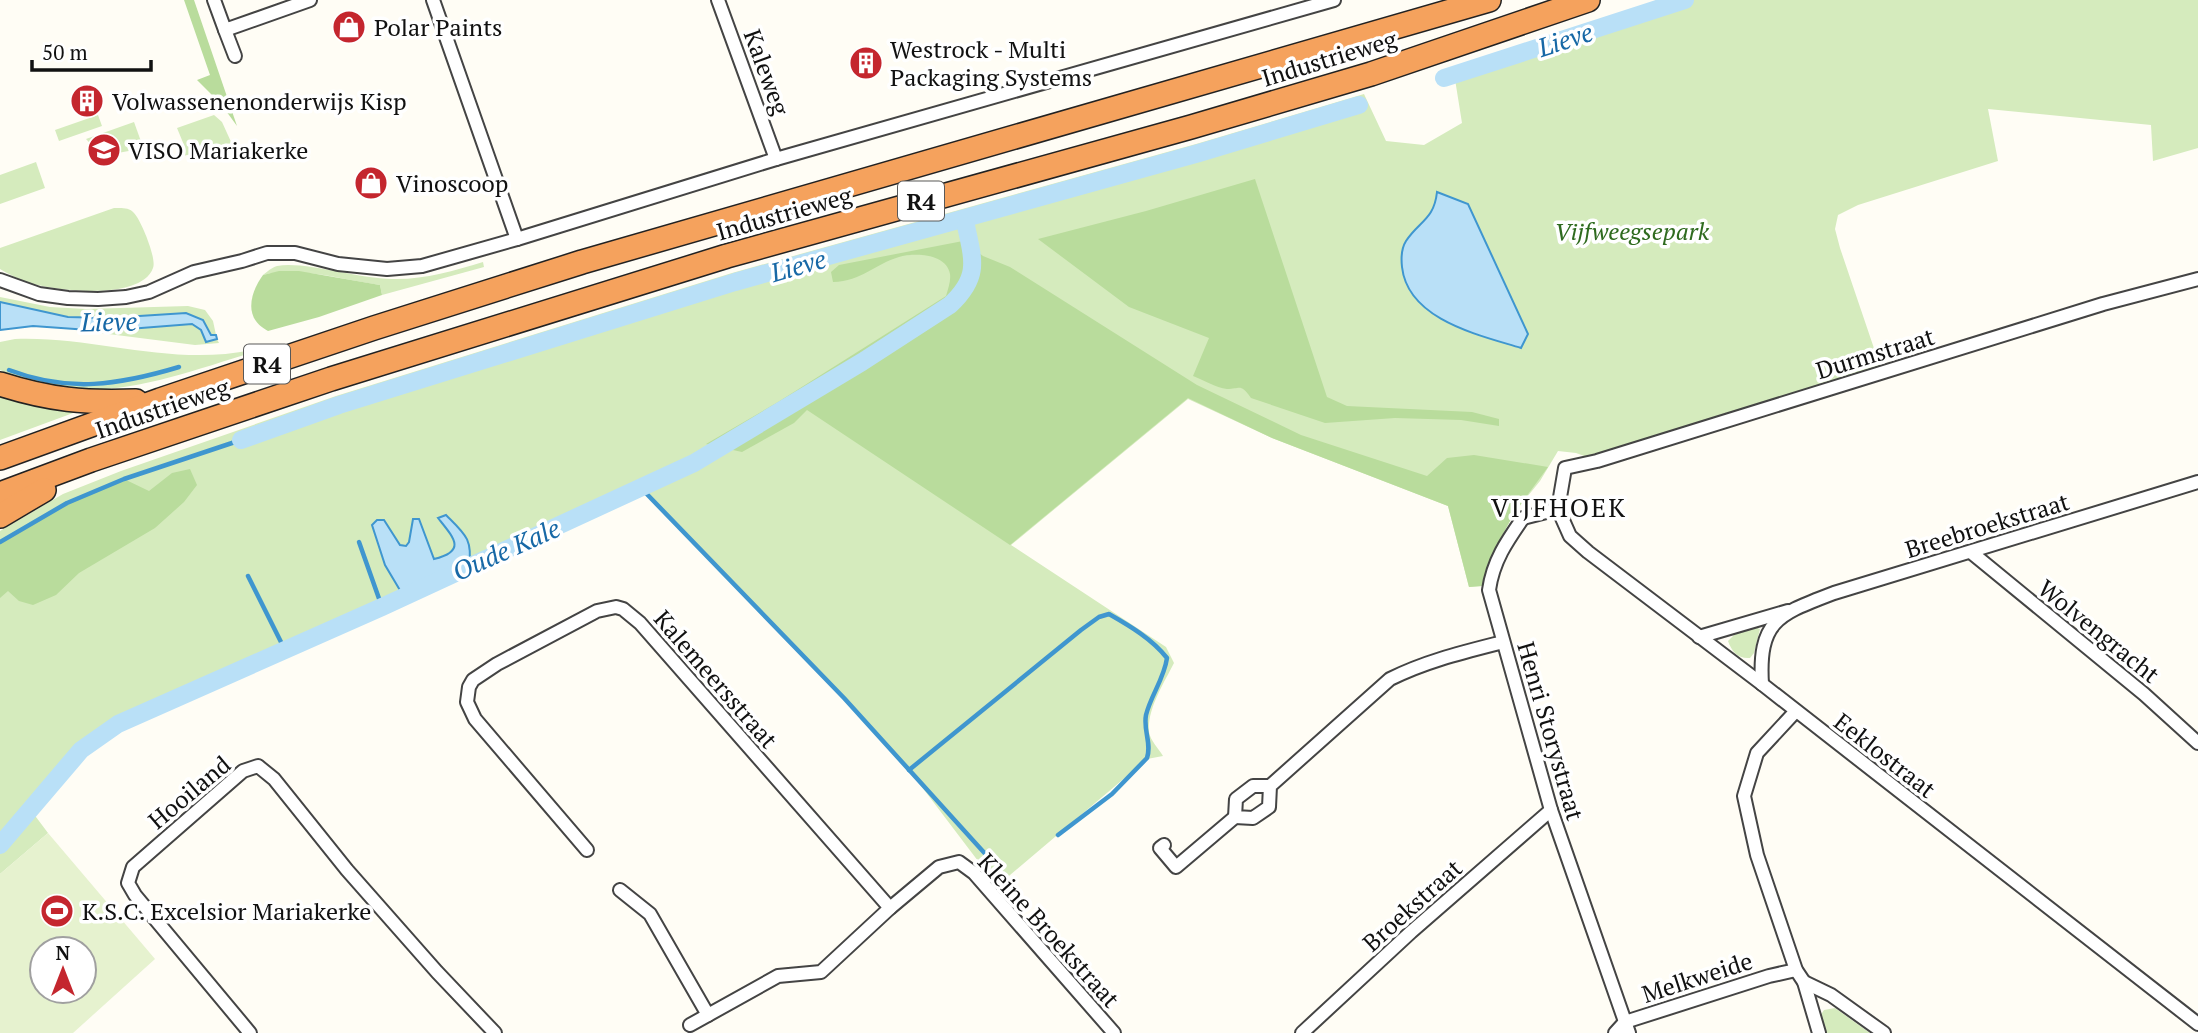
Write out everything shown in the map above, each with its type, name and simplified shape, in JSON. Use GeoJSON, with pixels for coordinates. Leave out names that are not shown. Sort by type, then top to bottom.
{"type":"FeatureCollection","features":[{"type":"Feature","properties":{"kind":"highway","name":"Industrieweg"},"geometry":{"type":"LineString","coordinates":[[0,458],[160,400],[582,262],[1489,0]]}},
{"type":"Feature","properties":{"kind":"highway","name":"Industrieweg"},"geometry":{"type":"LineString","coordinates":[[0,494],[91,460],[331,379],[727,256],[1371,74],[1588,0]]}},
{"type":"Feature","properties":{"kind":"highway","name":"R4"},"geometry":{"type":"LineString","coordinates":[[0,384],[53,399],[82,402],[160,400]]}},
{"type":"Feature","properties":{"kind":"highway"},"geometry":{"type":"LineString","coordinates":[[0,516],[91,460]]}},
{"type":"Feature","properties":{"kind":"street"},"geometry":{"type":"LineString","coordinates":[[215,0],[234,56]]}},
{"type":"Feature","properties":{"kind":"street"},"geometry":{"type":"LineString","coordinates":[[226,30],[310,0]]}},
{"type":"Feature","properties":{"kind":"street"},"geometry":{"type":"LineString","coordinates":[[433,0],[517,239]]}},
{"type":"Feature","properties":{"kind":"street","name":"Kaleweg"},"geometry":{"type":"LineString","coordinates":[[718,0],[776,159]]}},
{"type":"Feature","properties":{"kind":"street"},"geometry":{"type":"LineString","coordinates":[[0,280],[39,294],[68,298],[126,297],[149,292],[194,272],[267,253],[295,253],[338,264],[387,269],[422,266],[776,159],[1334,0]]}},
{"type":"Feature","properties":{"kind":"street","name":"Durmstraat"},"geometry":{"type":"LineString","coordinates":[[1558,509],[1565,468],[1597,461],[2103,304],[2198,279]]}},
{"type":"Feature","properties":{"kind":"street","name":"Breebroekstraat"},"geometry":{"type":"LineString","coordinates":[[1699,637],[2198,482]]}},
{"type":"Feature","properties":{"kind":"street","name":"Eeklostraat"},"geometry":{"type":"LineString","coordinates":[[1558,509],[1570,536],[2198,1024]]}},
{"type":"Feature","properties":{"kind":"street","name":"Henri Storystraat"},"geometry":{"type":"LineString","coordinates":[[1558,509],[1523,517],[1504,545],[1492,570],[1489,590],[1551,810],[1627,1028]]}},
{"type":"Feature","properties":{"kind":"street","name":"Wolvengracht"},"geometry":{"type":"LineString","coordinates":[[1972,553],[2144,694],[2198,743]]}},
{"type":"Feature","properties":{"kind":"street","name":"Kalemeersstraat"},"geometry":{"type":"LineString","coordinates":[[587,850],[475,719],[469,709],[468,694],[473,680],[497,664],[597,611],[616,607],[630,612],[890,908]]}},
{"type":"Feature","properties":{"kind":"street","name":"Breebroekstraat"},"geometry":{"type":"LineString","coordinates":[[1762,684],[1760,660],[1763,644],[1770,630],[1788,611]]}},
{"type":"Feature","properties":{"kind":"street"},"geometry":{"type":"LineString","coordinates":[[1235,817],[1236,799],[1252,786],[1270,786],[1390,678],[1458,654],[1503,642]]}},
{"type":"Feature","properties":{"kind":"street"},"geometry":{"type":"LineString","coordinates":[[1795,712],[1757,753],[1744,796],[1757,855],[1796,970],[1804,982],[1819,1033]]}},
{"type":"Feature","properties":{"kind":"street","name":"Hooiland"},"geometry":{"type":"LineString","coordinates":[[250,1033],[135,895],[128,883],[133,867],[243,771],[258,766],[274,779],[347,870],[495,1033]]}},
{"type":"Feature","properties":{"kind":"street"},"geometry":{"type":"LineString","coordinates":[[1164,845],[1160,848],[1176,867],[1235,817],[1253,818],[1269,807],[1270,786]]}},
{"type":"Feature","properties":{"kind":"street","name":"Broekstraat"},"geometry":{"type":"LineString","coordinates":[[1302,1033],[1411,932],[1551,810]]}},
{"type":"Feature","properties":{"kind":"street","name":"Kleine Broekstraat"},"geometry":{"type":"LineString","coordinates":[[690,1025],[778,976],[821,972],[890,908],[939,867],[952,862],[964,864],[974,873],[1114,1033]]}},
{"type":"Feature","properties":{"kind":"street"},"geometry":{"type":"LineString","coordinates":[[620,890],[650,914],[708,1015]]}},
{"type":"Feature","properties":{"kind":"street","name":"Melkweide"},"geometry":{"type":"LineString","coordinates":[[1615,1033],[1769,976],[1796,970]]}},
{"type":"Feature","properties":{"kind":"street"},"geometry":{"type":"LineString","coordinates":[[1804,982],[1831,995],[1884,1033]]}},
{"type":"Feature","properties":{"kind":"green space"},"geometry":{"type":"Polygon","coordinates":[[[184,0],[194,0],[237,126],[221,104],[197,80],[210,75],[184,0]]]}},
{"type":"Feature","properties":{"kind":"green space","name":"Vijfweegsepark"},"geometry":{"type":"Polygon","coordinates":[[[1657,0],[2198,0],[2198,148],[2153,161],[2151,125],[1988,109],[1998,161],[1858,205],[1838,215],[1835,229],[1840,248],[1880,366],[1590,458],[1558,451],[1540,481],[1515,512],[1495,548],[1482,586],[1469,587],[1448,506],[1272,438],[1188,399],[1011,545],[1166,647],[1174,663],[1157,696],[1149,723],[1150,735],[1163,756],[1147,759],[997,886],[909,770],[844,698],[641,488],[118,724],[81,750],[30,809],[48,833],[0,874],[0,531],[63,494],[336,396],[732,273],[1196,144],[1364,94],[1386,141],[1424,145],[1462,123],[1454,73],[1657,0]]]}},
{"type":"Feature","properties":{"kind":"green space"},"geometry":{"type":"Polygon","coordinates":[[[98,115],[102,126],[59,141],[55,130],[98,115]]]}},
{"type":"Feature","properties":{"kind":"green space"},"geometry":{"type":"Polygon","coordinates":[[[214,115],[222,122],[232,144],[179,157],[184,145],[177,128],[214,115]]]}},
{"type":"Feature","properties":{"kind":"green space"},"geometry":{"type":"Polygon","coordinates":[[[134,122],[143,147],[113,153],[99,149],[86,139],[134,122]]]}},
{"type":"Feature","properties":{"kind":"green space"},"geometry":{"type":"Polygon","coordinates":[[[36,162],[45,188],[0,204],[0,175],[36,162]]]}},
{"type":"Feature","properties":{"kind":"green space"},"geometry":{"type":"Polygon","coordinates":[[[1255,179],[1327,397],[1347,406],[1472,412],[1499,419],[1499,426],[1461,420],[1395,418],[1325,423],[1251,398],[1245,390],[1214,385],[1193,376],[1209,338],[1129,307],[1038,239],[1255,179]]]}},
{"type":"Feature","properties":{"kind":"green space"},"geometry":{"type":"Polygon","coordinates":[[[114,208],[127,209],[134,213],[151,248],[153,268],[145,278],[132,285],[97,291],[58,289],[26,282],[0,269],[0,248],[114,208]]]}},
{"type":"Feature","properties":{"kind":"green space"},"geometry":{"type":"Polygon","coordinates":[[[963,241],[983,256],[1010,267],[1197,385],[1301,435],[1427,476],[1447,458],[1474,455],[1548,467],[1515,512],[1495,548],[1482,586],[1469,587],[1448,506],[1272,438],[1188,398],[1010,545],[807,410],[794,423],[742,452],[706,444],[946,296],[950,282],[948,267],[929,256],[899,257],[852,279],[833,282],[831,272],[839,265],[963,241]]]}},
{"type":"Feature","properties":{"kind":"green space"},"geometry":{"type":"Polygon","coordinates":[[[483,262],[484,267],[382,295],[380,285],[336,277],[291,272],[263,275],[277,266],[289,265],[378,278],[404,279],[438,274],[483,262]]]}},
{"type":"Feature","properties":{"kind":"green space"},"geometry":{"type":"Polygon","coordinates":[[[279,271],[299,271],[380,285],[382,295],[268,331],[255,320],[252,298],[263,275],[279,271]]]}},
{"type":"Feature","properties":{"kind":"green space"},"geometry":{"type":"Polygon","coordinates":[[[0,297],[50,307],[86,309],[188,306],[205,310],[213,321],[216,335],[211,336],[203,320],[186,313],[108,318],[68,317],[0,302],[0,297]]]}},
{"type":"Feature","properties":{"kind":"green space"},"geometry":{"type":"Polygon","coordinates":[[[192,324],[201,330],[206,341],[217,339],[219,343],[195,345],[77,330],[103,331],[192,324]]]}},
{"type":"Feature","properties":{"kind":"green space"},"geometry":{"type":"Polygon","coordinates":[[[45,339],[192,355],[254,352],[159,380],[96,390],[64,389],[32,382],[0,370],[0,342],[45,339]]]}},
{"type":"Feature","properties":{"kind":"green space"},"geometry":{"type":"Polygon","coordinates":[[[0,394],[84,409],[0,440],[0,394]]]}},
{"type":"Feature","properties":{"kind":"green space"},"geometry":{"type":"Polygon","coordinates":[[[190,469],[197,485],[184,502],[155,528],[79,573],[56,595],[33,605],[19,601],[8,591],[0,598],[0,542],[67,503],[124,479],[149,491],[172,473],[190,469]]]}},
{"type":"Feature","properties":{"kind":"green space"},"geometry":{"type":"Polygon","coordinates":[[[1755,627],[1760,629],[1754,653],[1750,658],[1739,656],[1728,641],[1734,635],[1755,627]]]}},
{"type":"Feature","properties":{"kind":"green space","name":"K.S.C. Excelsior Mariakerke"},"geometry":{"type":"Polygon","coordinates":[[[48,833],[155,959],[73,1033],[0,1033],[0,874],[48,833]]]}},
{"type":"Feature","properties":{"kind":"green space"},"geometry":{"type":"Polygon","coordinates":[[[1835,1008],[1870,1033],[1825,1033],[1820,1016],[1824,1010],[1835,1008]]]}},
{"type":"Feature","properties":{"kind":"water"},"geometry":{"type":"Polygon","coordinates":[[[1437,192],[1468,204],[1528,334],[1521,348],[1448,323],[1417,300],[1407,285],[1402,267],[1403,247],[1433,209],[1437,192]]]}},
{"type":"Feature","properties":{"kind":"water"},"geometry":{"type":"Polygon","coordinates":[[[0,302],[68,317],[108,318],[186,313],[203,320],[211,335],[216,335],[217,339],[206,342],[201,330],[192,324],[103,331],[33,326],[0,330],[0,302]]]}},
{"type":"Feature","properties":{"kind":"water"},"geometry":{"type":"Polygon","coordinates":[[[446,515],[466,538],[470,550],[469,567],[404,597],[385,565],[372,525],[377,520],[384,520],[400,545],[406,546],[413,519],[419,519],[434,559],[444,556],[454,548],[449,532],[438,518],[446,515]]]}},
{"type":"Feature","properties":{"kind":"waterway","name":"Lieve"},"geometry":{"type":"LineString","coordinates":[[1444,78],[1685,0]]}},
{"type":"Feature","properties":{"kind":"waterway","name":"Lieve"},"geometry":{"type":"LineString","coordinates":[[241,440],[339,405],[735,282],[1199,153],[1359,105]]}},
{"type":"Feature","properties":{"kind":"waterway","name":"Oude Kale"},"geometry":{"type":"LineString","coordinates":[[0,845],[81,750],[118,724],[382,607],[694,463],[862,362],[950,305],[966,286],[972,269],[966,226]]}},
{"type":"Feature","properties":{"kind":"waterway"},"geometry":{"type":"LineString","coordinates":[[9,370],[52,382],[94,384],[136,378],[179,367]]}},
{"type":"Feature","properties":{"kind":"waterway"},"geometry":{"type":"LineString","coordinates":[[0,542],[67,503],[124,479],[241,440]]}},
{"type":"Feature","properties":{"kind":"waterway"},"geometry":{"type":"LineString","coordinates":[[641,488],[844,698],[989,858]]}},
{"type":"Feature","properties":{"kind":"waterway"},"geometry":{"type":"LineString","coordinates":[[359,542],[382,607]]}},
{"type":"Feature","properties":{"kind":"waterway"},"geometry":{"type":"LineString","coordinates":[[248,576],[285,650]]}},
{"type":"Feature","properties":{"kind":"waterway"},"geometry":{"type":"LineString","coordinates":[[909,770],[1081,630],[1099,617],[1109,614],[1148,639],[1167,658],[1146,715],[1147,758],[1112,794],[1058,835]]}},
{"type":"Feature","properties":{"kind":"place","name":"Polar Paints"},"geometry":{"type":"Point","coordinates":[349,27]}},
{"type":"Feature","properties":{"kind":"place","name":"Westrock - Multi Packaging Systems"},"geometry":{"type":"Point","coordinates":[866,63]}},
{"type":"Feature","properties":{"kind":"place","name":"Volwassenenonderwijs Kisp"},"geometry":{"type":"Point","coordinates":[87,101]}},
{"type":"Feature","properties":{"kind":"place","name":"VISO Mariakerke"},"geometry":{"type":"Point","coordinates":[104,150]}},
{"type":"Feature","properties":{"kind":"place","name":"Vinoscoop"},"geometry":{"type":"Point","coordinates":[371,183]}},
{"type":"Feature","properties":{"kind":"place","name":"K.S.C. Excelsior Mariakerke"},"geometry":{"type":"Point","coordinates":[57,911]}},
{"type":"Feature","properties":{"kind":"district","name":"VIJFHOEK"},"geometry":{"type":"Point","coordinates":[1559,507]}}]}
